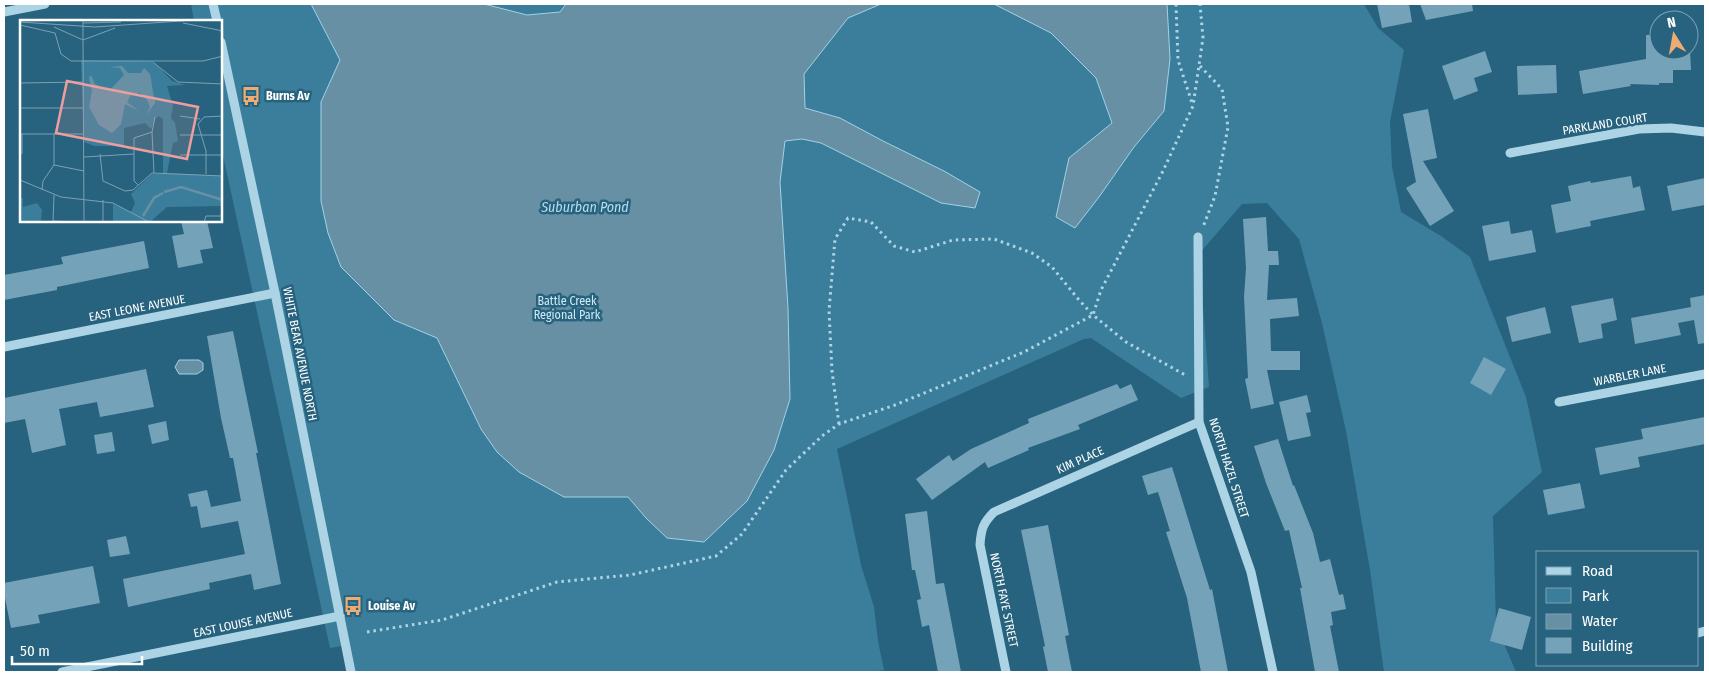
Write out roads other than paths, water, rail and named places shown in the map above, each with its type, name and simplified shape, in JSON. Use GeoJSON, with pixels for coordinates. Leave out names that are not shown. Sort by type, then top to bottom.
{"type":"FeatureCollection","features":[{"type":"Feature","properties":{"kind":"street"},"geometry":{"type":"LineString","coordinates":[[4,12],[45,4]]}},
{"type":"Feature","properties":{"kind":"street"},"geometry":{"type":"LineString","coordinates":[[213,4],[217,20]]}},
{"type":"Feature","properties":{"kind":"street","name":"WHITE BEAR AVENUE NORTH"},"geometry":{"type":"LineString","coordinates":[[222,47],[275,293],[351,672]]}},
{"type":"Feature","properties":{"kind":"street","name":"PARKLAND COURT"},"geometry":{"type":"LineString","coordinates":[[1510,153],[1639,129],[1671,128],[1705,132]]}},
{"type":"Feature","properties":{"kind":"street","name":"NORTH HAZEL STREET"},"geometry":{"type":"LineString","coordinates":[[1198,237],[1199,422],[1251,572],[1273,672]]}},
{"type":"Feature","properties":{"kind":"street","name":"EAST LEONE AVENUE"},"geometry":{"type":"LineString","coordinates":[[4,347],[275,293]]}},
{"type":"Feature","properties":{"kind":"street","name":"WARBLER LANE"},"geometry":{"type":"LineString","coordinates":[[1559,402],[1705,374]]}},
{"type":"Feature","properties":{"kind":"street","name":"KIM PLACE"},"geometry":{"type":"LineString","coordinates":[[981,532],[985,520],[994,512],[1199,422]]}},
{"type":"Feature","properties":{"kind":"street","name":"NORTH FAYE STREET"},"geometry":{"type":"LineString","coordinates":[[981,532],[980,545],[1006,672]]}},
{"type":"Feature","properties":{"kind":"street","name":"EAST LOUISE AVENUE"},"geometry":{"type":"LineString","coordinates":[[62,672],[340,616]]}},
{"type":"Feature","properties":{"kind":"water","name":"Suburban Pond"},"geometry":{"type":"Polygon","coordinates":[[[311,4],[484,4],[527,15],[560,12],[566,4],[881,4],[848,18],[804,74],[805,108],[840,118],[944,171],[980,192],[975,208],[941,203],[821,143],[802,139],[785,141],[780,182],[788,308],[790,399],[774,450],[747,501],[704,542],[667,538],[628,497],[564,497],[519,472],[497,452],[481,429],[437,338],[394,320],[341,267],[328,233],[321,201],[321,102],[340,60],[311,4]]]}},
{"type":"Feature","properties":{"kind":"water"},"geometry":{"type":"Polygon","coordinates":[[[994,4],[1167,4],[1170,59],[1164,111],[1134,147],[1075,228],[1056,217],[1069,158],[1112,123],[1096,78],[1051,33],[994,4]]]}},
{"type":"Feature","properties":{"kind":"water"},"geometry":{"type":"Polygon","coordinates":[[[179,360],[199,360],[203,363],[203,370],[197,374],[179,374],[175,367],[179,360]]]}},
{"type":"Feature","properties":{"kind":"place","name":"Burns Av"},"geometry":{"type":"Point","coordinates":[251,96]}},
{"type":"Feature","properties":{"kind":"place","name":"Louise Av"},"geometry":{"type":"Point","coordinates":[353,606]}},
{"type":"Feature","properties":{"kind":"park label","name":"Battle Creek Regional Park"},"geometry":{"type":"Point","coordinates":[567,308]}}]}
